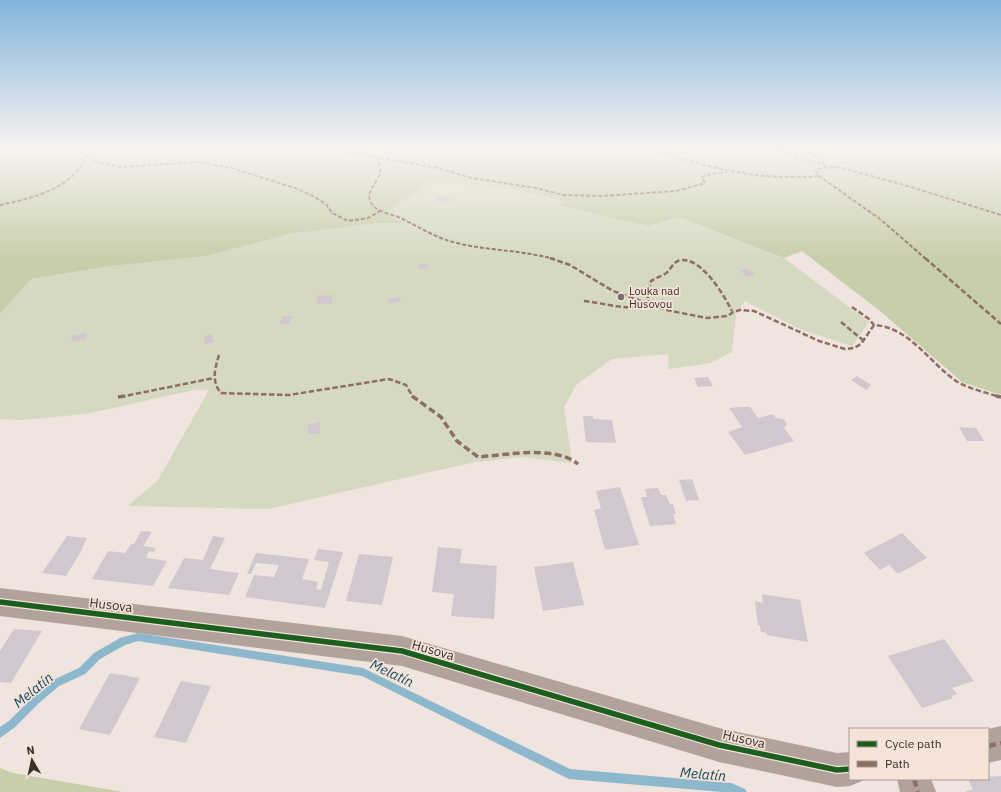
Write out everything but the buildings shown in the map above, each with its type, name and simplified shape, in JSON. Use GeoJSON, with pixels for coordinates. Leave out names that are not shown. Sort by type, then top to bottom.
{"type":"FeatureCollection","features":[{"type":"Feature","properties":{"kind":"street","name":"Husova"},"geometry":{"type":"LineString","coordinates":[[0,602],[402,651],[719,744],[837,770],[849,769]]}},
{"type":"Feature","properties":{"kind":"street"},"geometry":{"type":"LineString","coordinates":[[989,746],[1001,743]]}},
{"type":"Feature","properties":{"kind":"street"},"geometry":{"type":"LineString","coordinates":[[914,780],[918,792]]}},
{"type":"Feature","properties":{"kind":"green space"},"geometry":{"type":"Polygon","coordinates":[[[0,187],[424,187],[384,213],[403,223],[380,223],[289,234],[207,256],[111,266],[31,279],[0,314],[0,187]]]}},
{"type":"Feature","properties":{"kind":"green space"},"geometry":{"type":"Polygon","coordinates":[[[424,187],[495,187],[508,188],[564,201],[561,206],[648,226],[679,217],[784,258],[869,322],[852,346],[802,330],[745,301],[736,313],[732,352],[711,363],[668,369],[669,354],[612,359],[577,384],[564,407],[572,463],[522,457],[475,462],[268,509],[128,506],[158,480],[209,390],[194,390],[86,414],[22,420],[0,419],[0,314],[31,279],[111,266],[207,256],[288,234],[380,223],[402,223],[384,213],[424,187]]]}},
{"type":"Feature","properties":{"kind":"green space"},"geometry":{"type":"Polygon","coordinates":[[[495,187],[1001,187],[1001,394],[962,382],[880,311],[802,251],[784,258],[679,217],[648,226],[560,206],[564,201],[508,188],[495,187]]]}},
{"type":"Feature","properties":{"kind":"green space"},"geometry":{"type":"Polygon","coordinates":[[[0,768],[13,773],[123,792],[0,792],[0,768]]]}},
{"type":"Feature","properties":{"kind":"waterway","name":"Melatín"},"geometry":{"type":"LineString","coordinates":[[0,733],[12,724],[56,683],[82,671],[97,656],[123,641],[138,637],[363,672],[569,774],[731,788],[742,792]]}},
{"type":"Feature","properties":{"kind":"marked path"},"geometry":{"type":"LineString","coordinates":[[0,205],[32,197],[56,187]]}},
{"type":"Feature","properties":{"kind":"marked path"},"geometry":{"type":"LineString","coordinates":[[292,187],[311,195],[326,204],[332,213],[348,221],[368,218],[380,211]]}},
{"type":"Feature","properties":{"kind":"marked path"},"geometry":{"type":"LineString","coordinates":[[372,187],[370,201],[374,207],[429,234],[456,243],[530,253],[558,260],[570,265],[597,283],[613,291],[652,306],[680,314],[693,317],[710,318],[728,316],[731,313],[740,310],[754,311],[804,335],[845,349],[854,348],[861,344],[874,325],[884,326],[895,330],[906,338],[948,375],[957,381],[1001,397]]}},
{"type":"Feature","properties":{"kind":"marked path"},"geometry":{"type":"LineString","coordinates":[[529,187],[564,195],[602,196],[676,191],[691,187]]}},
{"type":"Feature","properties":{"kind":"marked path"},"geometry":{"type":"LineString","coordinates":[[835,187],[880,219],[1001,324]]}},
{"type":"Feature","properties":{"kind":"marked path"},"geometry":{"type":"LineString","coordinates":[[911,187],[1001,215]]}},
{"type":"Feature","properties":{"kind":"marked path"},"geometry":{"type":"LineString","coordinates":[[584,301],[627,307],[636,307],[649,304],[647,293],[651,281],[665,274],[676,262],[681,260],[688,261],[704,271],[718,288],[732,311]]}},
{"type":"Feature","properties":{"kind":"marked path"},"geometry":{"type":"LineString","coordinates":[[852,307],[869,319],[874,325]]}},
{"type":"Feature","properties":{"kind":"marked path"},"geometry":{"type":"LineString","coordinates":[[841,322],[864,341]]}},
{"type":"Feature","properties":{"kind":"marked path"},"geometry":{"type":"LineString","coordinates":[[219,355],[214,380],[215,385],[221,393],[289,395],[389,379],[406,385],[413,397],[441,417],[457,441],[478,457],[546,453],[571,458],[578,464]]}},
{"type":"Feature","properties":{"kind":"marked path"},"geometry":{"type":"LineString","coordinates":[[118,397],[214,378]]}},
{"type":"Feature","properties":{"kind":"marked path"},"geometry":{"type":"LineString","coordinates":[[989,746],[1001,743]]}},
{"type":"Feature","properties":{"kind":"marked path"},"geometry":{"type":"LineString","coordinates":[[914,780],[918,792]]}},
{"type":"Feature","properties":{"kind":"cycle path"},"geometry":{"type":"LineString","coordinates":[[0,602],[402,651],[719,745],[837,770],[849,769]]}},
{"type":"Feature","properties":{"kind":"place","name":"Louka nad Husovou"},"geometry":{"type":"Point","coordinates":[621,297]}}]}
